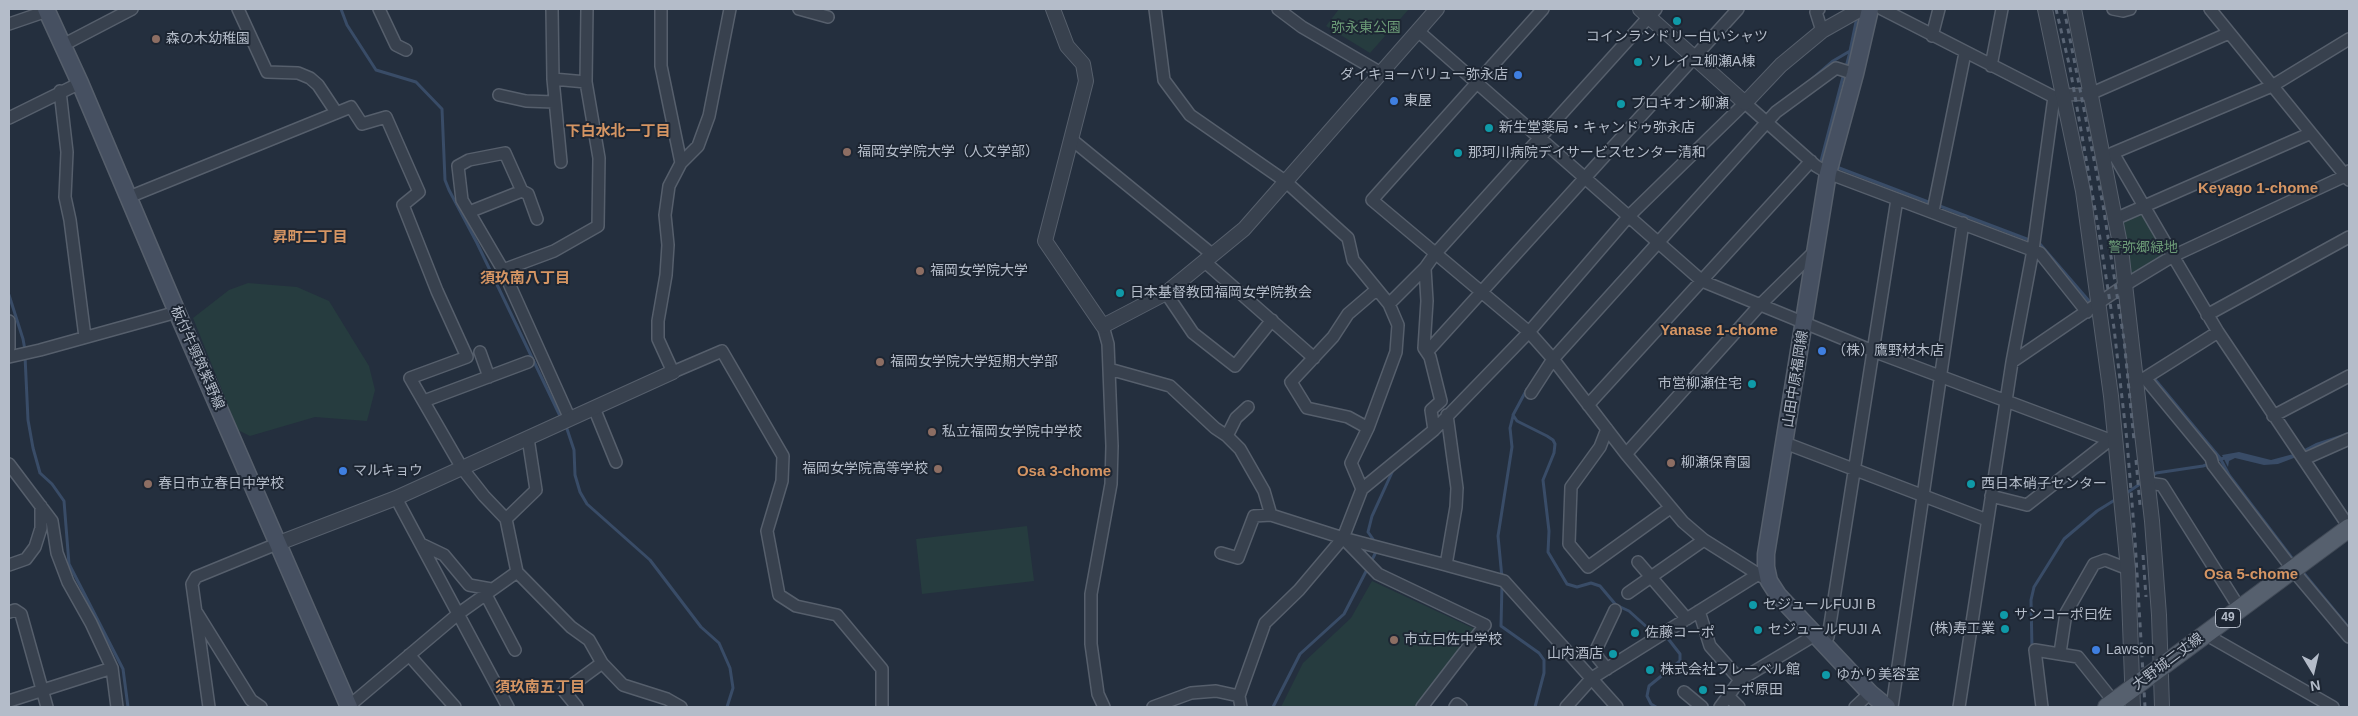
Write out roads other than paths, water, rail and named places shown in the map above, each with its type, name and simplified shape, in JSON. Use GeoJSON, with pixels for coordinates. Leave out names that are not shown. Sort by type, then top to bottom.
{"type":"FeatureCollection","features":[{"type":"Feature","properties":{"kind":"main road","name":"板付牛頸筑紫野線"},"geometry":{"type":"LineString","coordinates":[[47,10],[129,197],[176,312],[279,543],[349,707]]}},
{"type":"Feature","properties":{"kind":"main road","name":"山田中原福岡線"},"geometry":{"type":"LineString","coordinates":[[1762,578],[1786,444],[1830,168],[1862,10]]}},
{"type":"Feature","properties":{"kind":"main road","name":"大野城二丈線"},"geometry":{"type":"LineString","coordinates":[[2111,705],[2349,528]]}},
{"type":"Feature","properties":{"kind":"main road"},"geometry":{"type":"LineString","coordinates":[[1762,578],[1870,693],[1886,707]]}},
{"type":"Feature","properties":{"kind":"street"},"geometry":{"type":"LineString","coordinates":[[63,45],[132,9]]}},
{"type":"Feature","properties":{"kind":"street"},"geometry":{"type":"LineString","coordinates":[[238,9],[267,72],[298,73],[310,78],[318,85],[336,112]]}},
{"type":"Feature","properties":{"kind":"street"},"geometry":{"type":"LineString","coordinates":[[379,9],[396,45],[406,50]]}},
{"type":"Feature","properties":{"kind":"street"},"geometry":{"type":"LineString","coordinates":[[552,9],[554,102],[560,162]]}},
{"type":"Feature","properties":{"kind":"street"},"geometry":{"type":"LineString","coordinates":[[503,270],[554,251],[598,226],[600,158],[586,82],[587,9]]}},
{"type":"Feature","properties":{"kind":"street"},"geometry":{"type":"LineString","coordinates":[[660,9],[661,66],[681,163]]}},
{"type":"Feature","properties":{"kind":"street"},"geometry":{"type":"LineString","coordinates":[[673,372],[658,339],[658,321],[666,275],[668,244],[665,215],[669,186],[681,163],[698,146],[709,116],[730,9]]}},
{"type":"Feature","properties":{"kind":"street"},"geometry":{"type":"LineString","coordinates":[[799,9],[828,17]]}},
{"type":"Feature","properties":{"kind":"street"},"geometry":{"type":"LineString","coordinates":[[1053,9],[1067,46],[1083,64],[1086,81],[1045,241],[1103,326],[1108,344],[1111,484],[1091,594],[1090,644],[1098,694],[1104,707]]}},
{"type":"Feature","properties":{"kind":"street"},"geometry":{"type":"LineString","coordinates":[[1155,9],[1164,80],[1190,115],[1285,182],[1348,238],[1353,260],[1389,304],[1398,325],[1396,352],[1368,428],[1351,463],[1362,489]]}},
{"type":"Feature","properties":{"kind":"street"},"geometry":{"type":"LineString","coordinates":[[1278,9],[1302,28],[1381,72]]}},
{"type":"Feature","properties":{"kind":"street"},"geometry":{"type":"LineString","coordinates":[[1103,326],[1166,292],[1244,229],[1437,9]]}},
{"type":"Feature","properties":{"kind":"street"},"geometry":{"type":"LineString","coordinates":[[1544,9],[1372,200],[1530,332],[1670,508],[1704,540],[1762,578],[1699,611],[1592,678],[1566,707]]}},
{"type":"Feature","properties":{"kind":"street"},"geometry":{"type":"LineString","coordinates":[[1427,352],[1738,9]]}},
{"type":"Feature","properties":{"kind":"street"},"geometry":{"type":"LineString","coordinates":[[1819,9],[1816,12],[1822,31]]}},
{"type":"Feature","properties":{"kind":"street"},"geometry":{"type":"LineString","coordinates":[[1882,9],[1991,66],[2058,96],[2090,94],[2230,33]]}},
{"type":"Feature","properties":{"kind":"street"},"geometry":{"type":"LineString","coordinates":[[1932,36],[1939,9]]}},
{"type":"Feature","properties":{"kind":"street"},"geometry":{"type":"LineString","coordinates":[[1991,66],[2002,9]]}},
{"type":"Feature","properties":{"kind":"street"},"geometry":{"type":"LineString","coordinates":[[2045,9],[2058,96],[2083,191],[2099,303],[2128,569],[2134,707]]}},
{"type":"Feature","properties":{"kind":"street"},"geometry":{"type":"LineString","coordinates":[[2074,9],[2090,94],[2109,156],[2115,219],[2125,285],[2145,376],[2146,466],[2159,615],[2162,707]]}},
{"type":"Feature","properties":{"kind":"street"},"geometry":{"type":"LineString","coordinates":[[2113,9],[2123,11],[2130,9]]}},
{"type":"Feature","properties":{"kind":"street"},"geometry":{"type":"LineString","coordinates":[[2012,362],[2125,285],[2173,256],[2348,176],[2310,133],[2210,9]]}},
{"type":"Feature","properties":{"kind":"street"},"geometry":{"type":"LineString","coordinates":[[9,24],[47,10]]}},
{"type":"Feature","properties":{"kind":"street"},"geometry":{"type":"LineString","coordinates":[[1153,707],[1191,693],[1216,691],[1240,701],[1265,624],[1299,590],[1343,538],[1362,489],[1434,430],[1530,332],[1629,216],[1745,103],[1781,65],[1822,31],[1862,10]]}},
{"type":"Feature","properties":{"kind":"street"},"geometry":{"type":"LineString","coordinates":[[1389,304],[1425,268],[1435,254],[1540,137],[1648,11],[1695,57],[1811,162],[1830,168],[1897,198],[2040,253],[2088,312]]}},
{"type":"Feature","properties":{"kind":"street"},"geometry":{"type":"LineString","coordinates":[[1418,30],[1702,281],[1759,306],[1873,351],[2006,402],[2113,439]]}},
{"type":"Feature","properties":{"kind":"street"},"geometry":{"type":"LineString","coordinates":[[2109,156],[2272,86],[2349,39]]}},
{"type":"Feature","properties":{"kind":"street"},"geometry":{"type":"LineString","coordinates":[[1933,211],[1965,52]]}},
{"type":"Feature","properties":{"kind":"street"},"geometry":{"type":"LineString","coordinates":[[1531,394],[1550,356],[1769,123],[1776,112],[1836,68],[1849,72]]}},
{"type":"Feature","properties":{"kind":"street"},"geometry":{"type":"LineString","coordinates":[[553,79],[586,82]]}},
{"type":"Feature","properties":{"kind":"street"},"geometry":{"type":"LineString","coordinates":[[9,118],[60,91],[80,83]]}},
{"type":"Feature","properties":{"kind":"street"},"geometry":{"type":"LineString","coordinates":[[60,91],[67,152],[64,197],[70,220],[85,337]]}},
{"type":"Feature","properties":{"kind":"street"},"geometry":{"type":"LineString","coordinates":[[500,95],[526,100],[554,102]]}},
{"type":"Feature","properties":{"kind":"street"},"geometry":{"type":"LineString","coordinates":[[1959,707],[2012,362],[2033,250],[2058,96]]}},
{"type":"Feature","properties":{"kind":"street"},"geometry":{"type":"LineString","coordinates":[[129,197],[351,107],[362,124],[386,117],[419,192],[403,205],[437,291],[467,357],[410,378],[462,468],[484,496],[506,518],[517,572],[570,627],[589,640],[602,663],[623,684],[664,703],[681,707]]}},
{"type":"Feature","properties":{"kind":"street"},"geometry":{"type":"LineString","coordinates":[[2115,219],[2310,133]]}},
{"type":"Feature","properties":{"kind":"street"},"geometry":{"type":"LineString","coordinates":[[1071,139],[1209,259],[1314,358]]}},
{"type":"Feature","properties":{"kind":"street"},"geometry":{"type":"LineString","coordinates":[[537,219],[528,194],[522,191],[505,153],[469,160],[458,166],[462,200],[503,270],[570,419]]}},
{"type":"Feature","properties":{"kind":"street"},"geometry":{"type":"LineString","coordinates":[[2109,156],[2144,206],[2207,315],[2272,416],[2304,459],[2349,528]]}},
{"type":"Feature","properties":{"kind":"street"},"geometry":{"type":"LineString","coordinates":[[1588,405],[1811,162]]}},
{"type":"Feature","properties":{"kind":"street"},"geometry":{"type":"LineString","coordinates":[[469,212],[522,191]]}},
{"type":"Feature","properties":{"kind":"street"},"geometry":{"type":"LineString","coordinates":[[1720,707],[1740,680],[1819,639],[1828,637],[1897,198]]}},
{"type":"Feature","properties":{"kind":"street"},"geometry":{"type":"LineString","coordinates":[[1892,707],[1962,223]]}},
{"type":"Feature","properties":{"kind":"street"},"geometry":{"type":"LineString","coordinates":[[2207,315],[2349,238]]}},
{"type":"Feature","properties":{"kind":"street"},"geometry":{"type":"LineString","coordinates":[[1626,454],[1759,306],[1817,249]]}},
{"type":"Feature","properties":{"kind":"street"},"geometry":{"type":"LineString","coordinates":[[1425,268],[1427,301],[1424,348],[1436,377],[1441,401],[1431,410],[1434,430]]}},
{"type":"Feature","properties":{"kind":"street"},"geometry":{"type":"LineString","coordinates":[[1368,428],[1348,417],[1307,408],[1291,382],[1333,337],[1348,314],[1376,290]]}},
{"type":"Feature","properties":{"kind":"street"},"geometry":{"type":"LineString","coordinates":[[1166,292],[1193,333],[1235,366],[1272,320]]}},
{"type":"Feature","properties":{"kind":"street"},"geometry":{"type":"LineString","coordinates":[[9,321],[10,354],[40,350],[176,312]]}},
{"type":"Feature","properties":{"kind":"street"},"geometry":{"type":"LineString","coordinates":[[2145,376],[2218,332]]}},
{"type":"Feature","properties":{"kind":"street"},"geometry":{"type":"LineString","coordinates":[[209,707],[192,584],[196,577],[396,498],[722,351],[783,456],[782,481],[767,530],[779,594],[796,606],[837,614],[882,669],[882,707]]}},
{"type":"Feature","properties":{"kind":"street"},"geometry":{"type":"LineString","coordinates":[[480,352],[489,377]]}},
{"type":"Feature","properties":{"kind":"street"},"geometry":{"type":"LineString","coordinates":[[424,401],[528,362]]}},
{"type":"Feature","properties":{"kind":"street"},"geometry":{"type":"LineString","coordinates":[[1109,369],[1170,386],[1215,428],[1227,436],[1240,449],[1264,491],[1271,515]]}},
{"type":"Feature","properties":{"kind":"street"},"geometry":{"type":"LineString","coordinates":[[2145,376],[2212,461],[2293,570],[2349,637]]}},
{"type":"Feature","properties":{"kind":"street"},"geometry":{"type":"LineString","coordinates":[[2272,416],[2349,376]]}},
{"type":"Feature","properties":{"kind":"street"},"geometry":{"type":"LineString","coordinates":[[1227,436],[1236,418],[1248,407]]}},
{"type":"Feature","properties":{"kind":"street"},"geometry":{"type":"LineString","coordinates":[[594,408],[616,462]]}},
{"type":"Feature","properties":{"kind":"street"},"geometry":{"type":"LineString","coordinates":[[1446,565],[1456,507],[1457,488],[1447,415]]}},
{"type":"Feature","properties":{"kind":"street"},"geometry":{"type":"LineString","coordinates":[[1607,429],[1600,447],[1571,487],[1569,544],[1588,567],[1670,508]]}},
{"type":"Feature","properties":{"kind":"street"},"geometry":{"type":"LineString","coordinates":[[506,518],[536,490],[528,438]]}},
{"type":"Feature","properties":{"kind":"street"},"geometry":{"type":"LineString","coordinates":[[1991,496],[2027,505],[2113,439]]}},
{"type":"Feature","properties":{"kind":"street"},"geometry":{"type":"LineString","coordinates":[[2304,459],[2349,439]]}},
{"type":"Feature","properties":{"kind":"street"},"geometry":{"type":"LineString","coordinates":[[1786,444],[1854,468],[1987,520]]}},
{"type":"Feature","properties":{"kind":"street"},"geometry":{"type":"LineString","coordinates":[[9,464],[52,522],[57,553],[68,582],[91,623],[112,668],[117,707]]}},
{"type":"Feature","properties":{"kind":"street"},"geometry":{"type":"LineString","coordinates":[[2148,483],[2162,485],[2240,609]]}},
{"type":"Feature","properties":{"kind":"street"},"geometry":{"type":"LineString","coordinates":[[396,498],[508,707]]}},
{"type":"Feature","properties":{"kind":"street"},"geometry":{"type":"LineString","coordinates":[[9,565],[26,559],[36,547],[41,528],[41,506]]}},
{"type":"Feature","properties":{"kind":"street"},"geometry":{"type":"LineString","coordinates":[[1221,553],[1238,558],[1254,516],[1271,515],[1343,538],[1502,580],[1617,707]]}},
{"type":"Feature","properties":{"kind":"street"},"geometry":{"type":"LineString","coordinates":[[1343,538],[1378,574],[1485,625],[1422,707]]}},
{"type":"Feature","properties":{"kind":"street"},"geometry":{"type":"LineString","coordinates":[[1628,593],[1704,540]]}},
{"type":"Feature","properties":{"kind":"street"},"geometry":{"type":"LineString","coordinates":[[421,544],[444,555],[469,585],[488,591],[514,650]]}},
{"type":"Feature","properties":{"kind":"street"},"geometry":{"type":"LineString","coordinates":[[2060,653],[2066,613],[2094,564],[2105,560],[2128,569]]}},
{"type":"Feature","properties":{"kind":"street"},"geometry":{"type":"LineString","coordinates":[[1638,562],[1687,619]]}},
{"type":"Feature","properties":{"kind":"street"},"geometry":{"type":"LineString","coordinates":[[349,707],[458,614],[517,572]]}},
{"type":"Feature","properties":{"kind":"street"},"geometry":{"type":"LineString","coordinates":[[9,612],[15,610],[21,614],[47,707]]}},
{"type":"Feature","properties":{"kind":"street"},"geometry":{"type":"LineString","coordinates":[[1607,669],[1598,658],[1596,650],[1615,610]]}},
{"type":"Feature","properties":{"kind":"street"},"geometry":{"type":"LineString","coordinates":[[196,611],[251,700],[260,707]]}},
{"type":"Feature","properties":{"kind":"street"},"geometry":{"type":"LineString","coordinates":[[1699,611],[1710,646],[1740,680]]}},
{"type":"Feature","properties":{"kind":"street"},"geometry":{"type":"LineString","coordinates":[[2206,634],[2333,707]]}},
{"type":"Feature","properties":{"kind":"street"},"geometry":{"type":"LineString","coordinates":[[2042,707],[2035,650],[2078,657],[2111,705]]}},
{"type":"Feature","properties":{"kind":"street"},"geometry":{"type":"LineString","coordinates":[[409,655],[455,707]]}},
{"type":"Feature","properties":{"kind":"street"},"geometry":{"type":"LineString","coordinates":[[577,707],[564,691],[602,663]]}},
{"type":"Feature","properties":{"kind":"street"},"geometry":{"type":"LineString","coordinates":[[9,701],[112,668]]}},
{"type":"Feature","properties":{"kind":"street"},"geometry":{"type":"LineString","coordinates":[[1684,692],[1702,707]]}},
{"type":"Feature","properties":{"kind":"street"},"geometry":{"type":"LineString","coordinates":[[1855,707],[1870,693]]}},
{"type":"Feature","properties":{"kind":"street"},"geometry":{"type":"LineString","coordinates":[[1727,696],[1739,707]]}},
{"type":"Feature","properties":{"kind":"street"},"geometry":{"type":"LineString","coordinates":[[1455,707],[1457,704],[1461,707]]}},
{"type":"Feature","properties":{"kind":"water"},"geometry":{"type":"Polygon","coordinates":[[[2349,432],[2349,437],[2278,464],[2264,465],[2235,458],[2229,461],[2228,467],[2222,455],[2239,452],[2271,460],[2297,453],[2316,443],[2349,432]]]}},
{"type":"Feature","properties":{"kind":"waterway"},"geometry":{"type":"LineString","coordinates":[[341,9],[347,25],[376,70],[416,82],[442,109],[445,180],[561,418]]}},
{"type":"Feature","properties":{"kind":"waterway"},"geometry":{"type":"LineString","coordinates":[[1811,80],[1833,61],[1850,51],[1857,17]]}},
{"type":"Feature","properties":{"kind":"waterway"},"geometry":{"type":"LineString","coordinates":[[1846,67],[1850,52]]}},
{"type":"Feature","properties":{"kind":"waterway"},"geometry":{"type":"LineString","coordinates":[[1826,163],[1821,161],[1844,73]]}},
{"type":"Feature","properties":{"kind":"waterway"},"geometry":{"type":"LineString","coordinates":[[1834,166],[1931,203]]}},
{"type":"Feature","properties":{"kind":"waterway"},"geometry":{"type":"LineString","coordinates":[[1937,205],[2040,244],[2089,301]]}},
{"type":"Feature","properties":{"kind":"waterway"},"geometry":{"type":"LineString","coordinates":[[1592,308],[1653,240]]}},
{"type":"Feature","properties":{"kind":"waterway"},"geometry":{"type":"LineString","coordinates":[[9,295],[25,350]]}},
{"type":"Feature","properties":{"kind":"waterway"},"geometry":{"type":"LineString","coordinates":[[25,356],[28,420],[40,473],[52,484],[64,501],[69,564],[123,669],[128,707]]}},
{"type":"Feature","properties":{"kind":"waterway"},"geometry":{"type":"LineString","coordinates":[[2153,377],[2220,458],[2229,475],[2295,562]]}},
{"type":"Feature","properties":{"kind":"waterway"},"geometry":{"type":"LineString","coordinates":[[1527,389],[1513,415],[1517,421],[1547,436],[1555,444],[1554,453],[1543,480],[1549,531],[1548,552],[1567,584],[1577,587],[1591,583],[1600,586],[1616,605],[1629,611],[1649,629],[1658,633]]}},
{"type":"Feature","properties":{"kind":"waterway"},"geometry":{"type":"LineString","coordinates":[[1502,578],[1498,536],[1512,447],[1510,428],[1513,416]]}},
{"type":"Feature","properties":{"kind":"waterway"},"geometry":{"type":"LineString","coordinates":[[566,426],[574,450],[575,475],[580,492],[587,504],[650,560],[701,627],[719,643],[730,668],[733,688],[727,707]]}},
{"type":"Feature","properties":{"kind":"waterway"},"geometry":{"type":"LineString","coordinates":[[2214,461],[2228,457]]}},
{"type":"Feature","properties":{"kind":"waterway"},"geometry":{"type":"LineString","coordinates":[[2152,476],[2156,473],[2209,464]]}},
{"type":"Feature","properties":{"kind":"waterway"},"geometry":{"type":"LineString","coordinates":[[1375,542],[1368,532],[1372,516],[1394,468]]}},
{"type":"Feature","properties":{"kind":"waterway"},"geometry":{"type":"LineString","coordinates":[[2125,494],[2143,482]]}},
{"type":"Feature","properties":{"kind":"waterway"},"geometry":{"type":"LineString","coordinates":[[2032,649],[2031,600],[2034,587],[2064,539],[2097,511],[2118,498]]}},
{"type":"Feature","properties":{"kind":"waterway"},"geometry":{"type":"LineString","coordinates":[[1273,707],[1300,654],[1344,614],[1375,554],[1375,548]]}},
{"type":"Feature","properties":{"kind":"waterway"},"geometry":{"type":"LineString","coordinates":[[2302,571],[2349,628]]}},
{"type":"Feature","properties":{"kind":"waterway"},"geometry":{"type":"LineString","coordinates":[[1502,584],[1501,626],[1539,653],[1544,660],[1544,673],[1535,707]]}},
{"type":"Feature","properties":{"kind":"waterway"},"geometry":{"type":"LineString","coordinates":[[1656,707],[1651,704],[1647,696],[1649,686],[1680,661],[1680,654],[1666,636]]}},
{"type":"Feature","properties":{"kind":"railway"},"geometry":{"type":"LineString","coordinates":[[2056,9],[2070,68],[2114,328],[2127,441],[2145,707]]}},
{"type":"Feature","properties":{"kind":"railway"},"geometry":{"type":"LineString","coordinates":[[2064,9],[2103,205],[2124,340],[2134,440]]}},
{"type":"Feature","properties":{"kind":"railway"},"geometry":{"type":"LineString","coordinates":[[2136,460],[2140,505]]}},
{"type":"Feature","properties":{"kind":"railway"},"geometry":{"type":"LineString","coordinates":[[2143,555],[2146,597]]}},
{"type":"Feature","properties":{"kind":"place","name":"コインランドリー白いシャツ"},"geometry":{"type":"Point","coordinates":[1677,21]}},
{"type":"Feature","properties":{"kind":"place","name":"森の木幼稚園"},"geometry":{"type":"Point","coordinates":[156,39]}},
{"type":"Feature","properties":{"kind":"place","name":"ソレイユ柳瀬A棟"},"geometry":{"type":"Point","coordinates":[1638,62]}},
{"type":"Feature","properties":{"kind":"place","name":"ダイキョーバリュー弥永店"},"geometry":{"type":"Point","coordinates":[1518,75]}},
{"type":"Feature","properties":{"kind":"place","name":"東屋"},"geometry":{"type":"Point","coordinates":[1394,101]}},
{"type":"Feature","properties":{"kind":"place","name":"プロキオン柳瀬"},"geometry":{"type":"Point","coordinates":[1621,104]}},
{"type":"Feature","properties":{"kind":"place","name":"新生堂薬局・キャンドゥ弥永店"},"geometry":{"type":"Point","coordinates":[1489,128]}},
{"type":"Feature","properties":{"kind":"place","name":"福岡女学院大学（人文学部）"},"geometry":{"type":"Point","coordinates":[847,152]}},
{"type":"Feature","properties":{"kind":"place","name":"那珂川病院デイサービスセンター清和"},"geometry":{"type":"Point","coordinates":[1458,153]}},
{"type":"Feature","properties":{"kind":"place","name":"福岡女学院大学"},"geometry":{"type":"Point","coordinates":[920,271]}},
{"type":"Feature","properties":{"kind":"place","name":"日本基督教団福岡女学院教会"},"geometry":{"type":"Point","coordinates":[1120,293]}},
{"type":"Feature","properties":{"kind":"place","name":"（株）鷹野材木店"},"geometry":{"type":"Point","coordinates":[1822,351]}},
{"type":"Feature","properties":{"kind":"place","name":"福岡女学院大学短期大学部"},"geometry":{"type":"Point","coordinates":[880,362]}},
{"type":"Feature","properties":{"kind":"place","name":"市営柳瀬住宅"},"geometry":{"type":"Point","coordinates":[1752,384]}},
{"type":"Feature","properties":{"kind":"place","name":"私立福岡女学院中学校"},"geometry":{"type":"Point","coordinates":[932,432]}},
{"type":"Feature","properties":{"kind":"place","name":"柳瀬保育園"},"geometry":{"type":"Point","coordinates":[1671,463]}},
{"type":"Feature","properties":{"kind":"place","name":"福岡女学院高等学校"},"geometry":{"type":"Point","coordinates":[938,469]}},
{"type":"Feature","properties":{"kind":"place","name":"マルキョウ"},"geometry":{"type":"Point","coordinates":[343,471]}},
{"type":"Feature","properties":{"kind":"place","name":"春日市立春日中学校"},"geometry":{"type":"Point","coordinates":[148,484]}},
{"type":"Feature","properties":{"kind":"place","name":"西日本硝子センター"},"geometry":{"type":"Point","coordinates":[1971,484]}},
{"type":"Feature","properties":{"kind":"place","name":"セジュールFUJI B"},"geometry":{"type":"Point","coordinates":[1753,605]}},
{"type":"Feature","properties":{"kind":"place","name":"サンコーポ曰佐"},"geometry":{"type":"Point","coordinates":[2004,615]}},
{"type":"Feature","properties":{"kind":"place","name":"(株)寿工業"},"geometry":{"type":"Point","coordinates":[2005,629]}},
{"type":"Feature","properties":{"kind":"place","name":"セジュールFUJI A"},"geometry":{"type":"Point","coordinates":[1758,630]}},
{"type":"Feature","properties":{"kind":"place","name":"佐藤コーポ"},"geometry":{"type":"Point","coordinates":[1635,633]}},
{"type":"Feature","properties":{"kind":"place","name":"市立曰佐中学校"},"geometry":{"type":"Point","coordinates":[1394,640]}},
{"type":"Feature","properties":{"kind":"place","name":"Lawson"},"geometry":{"type":"Point","coordinates":[2096,650]}},
{"type":"Feature","properties":{"kind":"place","name":"山内酒店"},"geometry":{"type":"Point","coordinates":[1613,654]}},
{"type":"Feature","properties":{"kind":"place","name":"株式会社フレーベル館"},"geometry":{"type":"Point","coordinates":[1650,670]}},
{"type":"Feature","properties":{"kind":"place","name":"ゆかり美容室"},"geometry":{"type":"Point","coordinates":[1826,675]}},
{"type":"Feature","properties":{"kind":"place","name":"コーポ原田"},"geometry":{"type":"Point","coordinates":[1703,690]}},
{"type":"Feature","properties":{"kind":"district","name":"下白水北一丁目"},"geometry":{"type":"Point","coordinates":[618,132]}},
{"type":"Feature","properties":{"kind":"district","name":"Keyago 1-chome"},"geometry":{"type":"Point","coordinates":[2258,189]}},
{"type":"Feature","properties":{"kind":"district","name":"昇町二丁目"},"geometry":{"type":"Point","coordinates":[310,238]}},
{"type":"Feature","properties":{"kind":"district","name":"須玖南八丁目"},"geometry":{"type":"Point","coordinates":[525,279]}},
{"type":"Feature","properties":{"kind":"district","name":"Yanase 1-chome"},"geometry":{"type":"Point","coordinates":[1719,331]}},
{"type":"Feature","properties":{"kind":"district","name":"Osa 3-chome"},"geometry":{"type":"Point","coordinates":[1064,472]}},
{"type":"Feature","properties":{"kind":"district","name":"Osa 5-chome"},"geometry":{"type":"Point","coordinates":[2251,575]}},
{"type":"Feature","properties":{"kind":"district","name":"須玖南五丁目"},"geometry":{"type":"Point","coordinates":[540,688]}},
{"type":"Feature","properties":{"kind":"park label","name":"弥永東公園"},"geometry":{"type":"Point","coordinates":[1366,28]}},
{"type":"Feature","properties":{"kind":"park label","name":"警弥郷緑地"},"geometry":{"type":"Point","coordinates":[2143,248]}}]}
